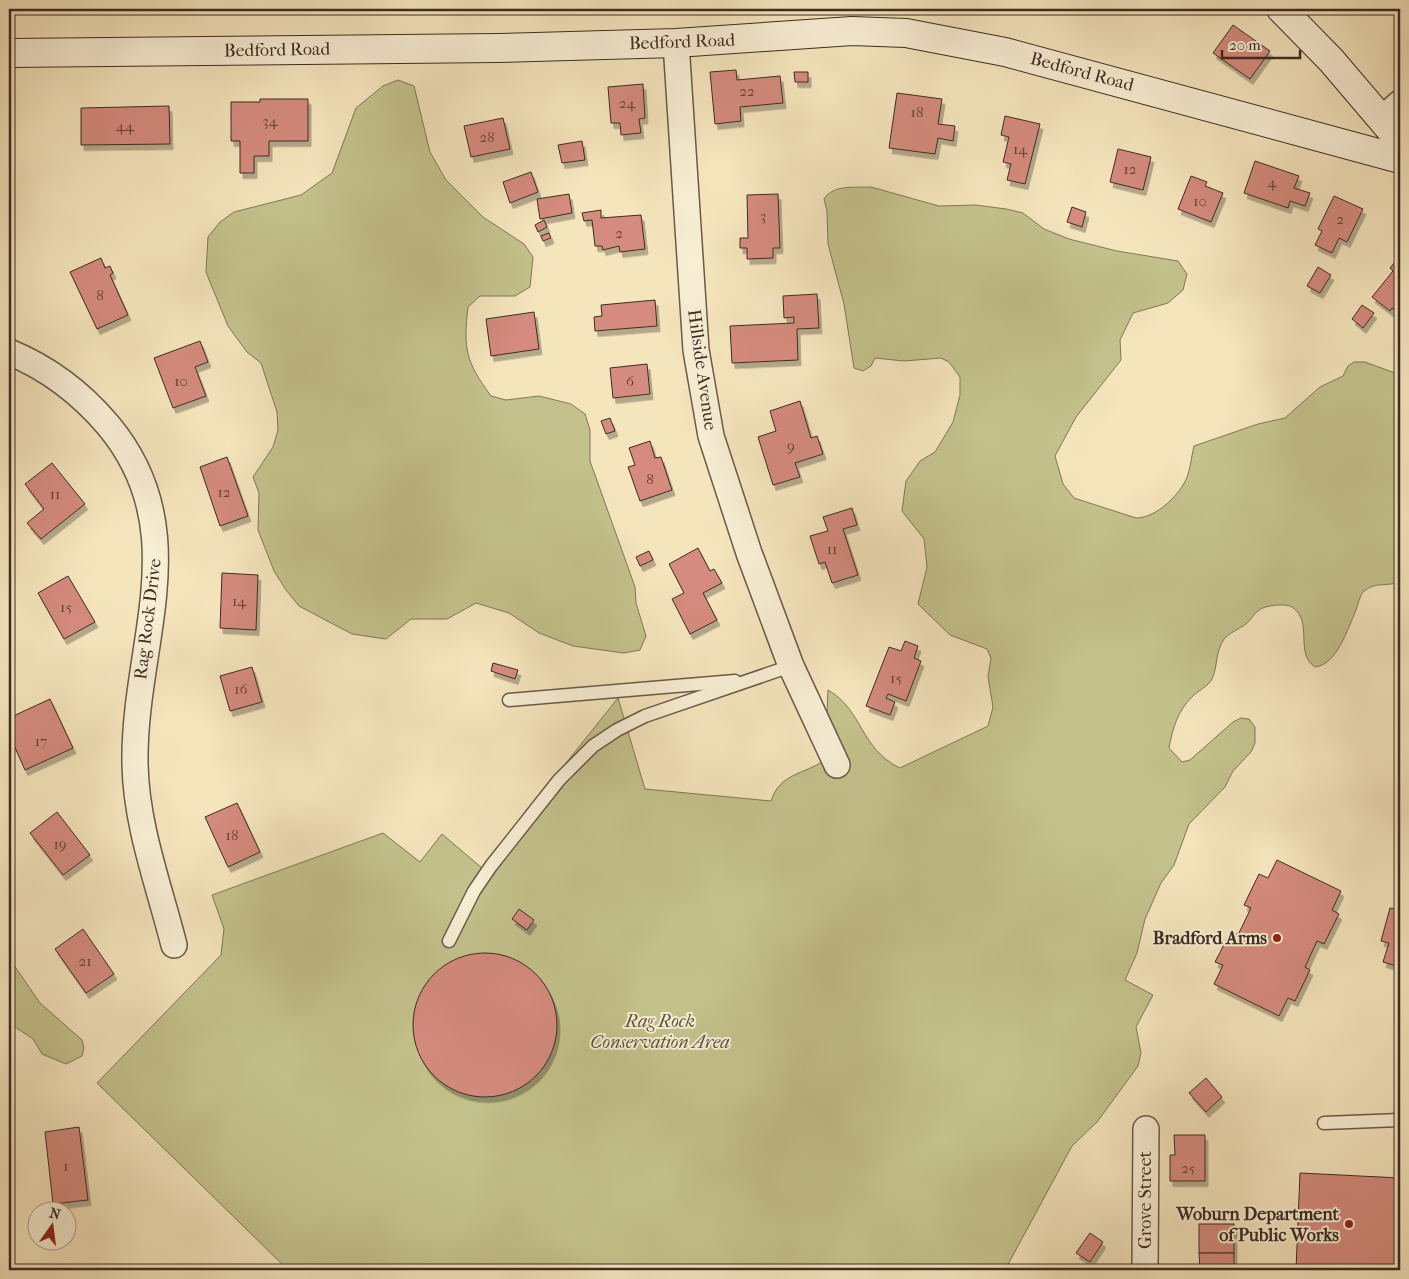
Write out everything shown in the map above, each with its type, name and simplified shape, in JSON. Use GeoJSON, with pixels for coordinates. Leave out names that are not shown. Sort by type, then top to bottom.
{"type":"FeatureCollection","features":[{"type":"Feature","properties":{"kind":"street"},"geometry":{"type":"LineString","coordinates":[[1281,9],[1331,60],[1391,111],[1400,141]]}},
{"type":"Feature","properties":{"kind":"street","name":"Bedford Road"},"geometry":{"type":"LineString","coordinates":[[9,53],[498,48],[676,43],[852,31],[889,32],[939,38],[1014,54],[1400,159]]}},
{"type":"Feature","properties":{"kind":"street","name":"Hillside Avenue"},"geometry":{"type":"LineString","coordinates":[[676,43],[692,304],[705,411],[730,499],[791,666],[837,765]]}},
{"type":"Feature","properties":{"kind":"street","name":"Rag Rock Drive"},"geometry":{"type":"LineString","coordinates":[[9,352],[34,362],[91,405],[117,436],[135,466],[151,505],[157,547],[156,575],[137,704],[135,766],[140,811],[174,945]]}},
{"type":"Feature","properties":{"kind":"street","name":"Grove Street"},"geometry":{"type":"LineString","coordinates":[[1145,1270],[1146,1129]]}},
{"type":"Feature","properties":{"kind":"lane"},"geometry":{"type":"LineString","coordinates":[[449,941],[474,891],[491,866],[559,780],[593,746],[617,730],[645,716],[791,666]]}},
{"type":"Feature","properties":{"kind":"lane"},"geometry":{"type":"LineString","coordinates":[[508,700],[755,679]]}},
{"type":"Feature","properties":{"kind":"lane"},"geometry":{"type":"LineString","coordinates":[[1324,1124],[1400,1120]]}},
{"type":"Feature","properties":{"kind":"green space"},"geometry":{"type":"Polygon","coordinates":[[[398,80],[414,86],[430,152],[446,180],[483,217],[524,244],[533,257],[530,287],[515,296],[480,296],[468,307],[466,345],[468,354],[476,374],[491,396],[506,400],[539,396],[571,404],[585,414],[590,430],[590,461],[635,587],[636,603],[646,636],[640,650],[624,653],[573,646],[539,633],[509,613],[476,603],[447,619],[411,619],[386,639],[352,634],[299,606],[274,571],[258,530],[259,493],[253,477],[273,447],[278,430],[277,412],[261,363],[247,352],[228,326],[206,272],[208,237],[220,222],[234,212],[301,195],[332,173],[356,108],[383,86],[398,80]]]}},
{"type":"Feature","properties":{"kind":"green space","name":"Rag Rock Conservation Area"},"geometry":{"type":"Polygon","coordinates":[[[871,187],[939,206],[976,205],[1023,213],[1044,229],[1069,239],[1117,251],[1178,261],[1187,274],[1183,290],[1168,303],[1133,313],[1120,340],[1121,360],[1076,417],[1055,456],[1063,484],[1074,498],[1136,518],[1150,515],[1169,502],[1183,485],[1189,471],[1194,446],[1258,424],[1285,418],[1320,387],[1343,376],[1348,366],[1354,362],[1365,362],[1395,373],[1400,378],[1400,582],[1372,586],[1363,592],[1336,653],[1323,665],[1315,667],[1309,661],[1306,654],[1302,621],[1298,613],[1292,607],[1285,605],[1262,608],[1246,624],[1224,639],[1219,649],[1212,679],[1187,702],[1179,714],[1169,748],[1182,762],[1190,760],[1233,722],[1241,718],[1249,719],[1255,727],[1255,743],[1251,752],[1233,771],[1225,787],[1189,824],[1174,865],[1161,883],[1145,919],[1137,953],[1125,980],[1153,995],[1136,1027],[1141,1053],[1138,1066],[1097,1122],[1072,1146],[1005,1270],[288,1270],[97,1083],[221,955],[224,929],[212,895],[383,833],[420,862],[442,834],[482,868],[618,698],[645,789],[771,801],[780,785],[786,780],[825,760],[828,690],[840,698],[856,718],[877,751],[900,768],[988,726],[993,707],[988,677],[991,658],[987,649],[950,635],[918,604],[927,567],[924,539],[902,511],[906,481],[920,461],[935,452],[953,422],[960,395],[960,377],[949,362],[941,358],[904,361],[875,358],[871,366],[863,371],[854,368],[844,304],[828,244],[827,211],[824,199],[828,194],[839,189],[871,187]]]}},
{"type":"Feature","properties":{"kind":"green space"},"geometry":{"type":"Polygon","coordinates":[[[9,958],[40,1003],[82,1040],[84,1048],[82,1056],[66,1064],[42,1054],[33,1039],[9,1023],[9,958]]]}},
{"type":"Feature","properties":{"kind":"building"},"geometry":{"type":"Polygon","coordinates":[[[1233,25],[1270,51],[1250,79],[1213,53],[1233,25]]]}},
{"type":"Feature","properties":{"kind":"building"},"geometry":{"type":"Polygon","coordinates":[[[736,70],[737,80],[780,76],[783,103],[740,107],[741,121],[715,124],[710,72],[736,70]]]}},
{"type":"Feature","properties":{"kind":"building"},"geometry":{"type":"Polygon","coordinates":[[[794,72],[808,72],[808,82],[795,82],[794,72]]]}},
{"type":"Feature","properties":{"kind":"building"},"geometry":{"type":"Polygon","coordinates":[[[643,84],[645,118],[639,119],[641,133],[621,135],[620,123],[611,123],[608,87],[643,84]]]}},
{"type":"Feature","properties":{"kind":"building"},"geometry":{"type":"Polygon","coordinates":[[[897,93],[942,99],[938,124],[955,126],[953,141],[938,138],[935,154],[889,148],[897,93]]]}},
{"type":"Feature","properties":{"kind":"building"},"geometry":{"type":"Polygon","coordinates":[[[260,99],[308,99],[308,141],[269,141],[269,156],[254,156],[254,173],[240,173],[240,141],[231,141],[231,102],[260,102],[260,99]]]}},
{"type":"Feature","properties":{"kind":"building"},"geometry":{"type":"Polygon","coordinates":[[[169,106],[170,144],[81,145],[81,108],[169,106]]]}},
{"type":"Feature","properties":{"kind":"building"},"geometry":{"type":"Polygon","coordinates":[[[1005,116],[1040,124],[1025,184],[1007,180],[1011,164],[1003,162],[1009,137],[1001,135],[1005,116]]]}},
{"type":"Feature","properties":{"kind":"building"},"geometry":{"type":"Polygon","coordinates":[[[503,118],[510,149],[471,157],[464,126],[503,118]]]}},
{"type":"Feature","properties":{"kind":"building"},"geometry":{"type":"Polygon","coordinates":[[[582,141],[585,160],[562,163],[558,145],[582,141]]]}},
{"type":"Feature","properties":{"kind":"building"},"geometry":{"type":"Polygon","coordinates":[[[1118,149],[1151,157],[1143,190],[1110,182],[1118,149]]]}},
{"type":"Feature","properties":{"kind":"building"},"geometry":{"type":"Polygon","coordinates":[[[1255,161],[1299,176],[1294,188],[1310,193],[1305,206],[1290,201],[1288,208],[1244,193],[1255,161]]]}},
{"type":"Feature","properties":{"kind":"building"},"geometry":{"type":"Polygon","coordinates":[[[531,172],[538,192],[510,203],[503,182],[531,172]]]}},
{"type":"Feature","properties":{"kind":"building"},"geometry":{"type":"Polygon","coordinates":[[[1191,176],[1207,182],[1205,186],[1223,193],[1211,222],[1178,209],[1191,176]]]}},
{"type":"Feature","properties":{"kind":"building"},"geometry":{"type":"Polygon","coordinates":[[[569,194],[572,213],[540,219],[537,199],[569,194]]]}},
{"type":"Feature","properties":{"kind":"building"},"geometry":{"type":"Polygon","coordinates":[[[778,194],[780,248],[773,248],[773,258],[747,259],[747,248],[740,248],[740,238],[748,238],[747,195],[778,194]]]}},
{"type":"Feature","properties":{"kind":"building"},"geometry":{"type":"Polygon","coordinates":[[[1334,196],[1363,209],[1347,242],[1339,238],[1332,253],[1315,245],[1322,231],[1318,229],[1334,196]]]}},
{"type":"Feature","properties":{"kind":"building"},"geometry":{"type":"Polygon","coordinates":[[[1072,207],[1086,212],[1082,227],[1067,222],[1072,207]]]}},
{"type":"Feature","properties":{"kind":"building"},"geometry":{"type":"Polygon","coordinates":[[[601,210],[601,218],[641,215],[645,249],[620,252],[619,246],[603,250],[602,246],[595,246],[592,220],[584,221],[582,213],[601,210]]]}},
{"type":"Feature","properties":{"kind":"building"},"geometry":{"type":"Polygon","coordinates":[[[544,220],[547,227],[538,232],[535,225],[544,220]]]}},
{"type":"Feature","properties":{"kind":"building"},"geometry":{"type":"Polygon","coordinates":[[[549,233],[551,238],[543,241],[541,236],[549,233]]]}},
{"type":"Feature","properties":{"kind":"building"},"geometry":{"type":"Polygon","coordinates":[[[1400,256],[1400,315],[1392,308],[1390,311],[1372,297],[1393,271],[1390,268],[1400,256]]]}},
{"type":"Feature","properties":{"kind":"building"},"geometry":{"type":"Polygon","coordinates":[[[101,258],[105,268],[110,266],[113,273],[110,275],[128,315],[97,329],[70,272],[101,258]]]}},
{"type":"Feature","properties":{"kind":"building"},"geometry":{"type":"Polygon","coordinates":[[[1318,267],[1331,275],[1320,293],[1307,286],[1318,267]]]}},
{"type":"Feature","properties":{"kind":"building"},"geometry":{"type":"Polygon","coordinates":[[[817,294],[819,328],[797,329],[798,360],[732,363],[730,326],[794,323],[794,317],[784,318],[783,296],[817,294]]]}},
{"type":"Feature","properties":{"kind":"building"},"geometry":{"type":"Polygon","coordinates":[[[655,300],[657,326],[595,331],[594,317],[602,316],[601,305],[655,300]]]}},
{"type":"Feature","properties":{"kind":"building"},"geometry":{"type":"Polygon","coordinates":[[[1362,305],[1374,313],[1363,328],[1352,319],[1362,305]]]}},
{"type":"Feature","properties":{"kind":"building"},"geometry":{"type":"Polygon","coordinates":[[[534,312],[539,349],[491,356],[486,319],[534,312]]]}},
{"type":"Feature","properties":{"kind":"building"},"geometry":{"type":"Polygon","coordinates":[[[200,341],[208,362],[195,367],[206,396],[173,408],[154,358],[200,341]]]}},
{"type":"Feature","properties":{"kind":"building"},"geometry":{"type":"Polygon","coordinates":[[[647,364],[650,394],[613,398],[610,368],[647,364]]]}},
{"type":"Feature","properties":{"kind":"building"},"geometry":{"type":"Polygon","coordinates":[[[800,401],[811,438],[817,436],[823,454],[795,463],[800,477],[773,485],[758,437],[776,431],[770,411],[800,401]]]}},
{"type":"Feature","properties":{"kind":"building"},"geometry":{"type":"Polygon","coordinates":[[[610,418],[615,431],[606,434],[601,421],[610,418]]]}},
{"type":"Feature","properties":{"kind":"building"},"geometry":{"type":"Polygon","coordinates":[[[650,441],[655,458],[661,457],[672,490],[640,501],[628,467],[635,465],[629,448],[650,441]]]}},
{"type":"Feature","properties":{"kind":"building"},"geometry":{"type":"Polygon","coordinates":[[[227,457],[248,516],[220,526],[200,467],[227,457]]]}},
{"type":"Feature","properties":{"kind":"building"},"geometry":{"type":"Polygon","coordinates":[[[52,463],[85,504],[41,539],[27,523],[44,509],[25,484],[52,463]]]}},
{"type":"Feature","properties":{"kind":"building"},"geometry":{"type":"Polygon","coordinates":[[[852,508],[857,525],[843,529],[858,575],[832,583],[825,562],[819,564],[810,536],[828,531],[823,517],[852,508]]]}},
{"type":"Feature","properties":{"kind":"building"},"geometry":{"type":"Polygon","coordinates":[[[698,548],[710,571],[714,569],[722,583],[703,593],[717,620],[690,634],[672,599],[684,593],[669,564],[698,548]]]}},
{"type":"Feature","properties":{"kind":"building"},"geometry":{"type":"Polygon","coordinates":[[[649,551],[653,560],[640,566],[636,557],[649,551]]]}},
{"type":"Feature","properties":{"kind":"building"},"geometry":{"type":"Polygon","coordinates":[[[222,573],[258,575],[256,630],[220,628],[222,573]]]}},
{"type":"Feature","properties":{"kind":"building"},"geometry":{"type":"Polygon","coordinates":[[[68,576],[95,622],[64,639],[38,593],[68,576]]]}},
{"type":"Feature","properties":{"kind":"building"},"geometry":{"type":"Polygon","coordinates":[[[905,641],[918,646],[914,658],[921,661],[906,701],[888,694],[886,698],[895,702],[890,715],[866,706],[889,647],[901,651],[905,641]]]}},
{"type":"Feature","properties":{"kind":"building"},"geometry":{"type":"Polygon","coordinates":[[[493,663],[518,670],[515,679],[491,671],[493,663]]]}},
{"type":"Feature","properties":{"kind":"building"},"geometry":{"type":"Polygon","coordinates":[[[252,667],[262,702],[230,711],[220,676],[252,667]]]}},
{"type":"Feature","properties":{"kind":"building"},"geometry":{"type":"Polygon","coordinates":[[[50,699],[73,748],[25,770],[9,734],[9,718],[50,699]]]}},
{"type":"Feature","properties":{"kind":"building"},"geometry":{"type":"Polygon","coordinates":[[[237,803],[260,852],[228,867],[205,817],[237,803]]]}},
{"type":"Feature","properties":{"kind":"building"},"geometry":{"type":"Polygon","coordinates":[[[57,812],[90,855],[63,875],[30,833],[57,812]]]}},
{"type":"Feature","properties":{"kind":"building","name":"Bradford Arms"},"geometry":{"type":"Polygon","coordinates":[[[1277,860],[1341,891],[1332,910],[1339,914],[1324,944],[1317,941],[1305,967],[1310,970],[1295,1001],[1288,998],[1279,1016],[1214,984],[1223,965],[1215,962],[1231,931],[1238,935],[1251,908],[1244,905],[1259,874],[1268,878],[1277,860]]]}},
{"type":"Feature","properties":{"kind":"building"},"geometry":{"type":"Polygon","coordinates":[[[1400,902],[1400,967],[1383,962],[1389,943],[1381,941],[1390,908],[1398,909],[1400,902]]]}},
{"type":"Feature","properties":{"kind":"building"},"geometry":{"type":"Polygon","coordinates":[[[519,909],[534,920],[527,930],[512,919],[519,909]]]}},
{"type":"Feature","properties":{"kind":"building"},"geometry":{"type":"Polygon","coordinates":[[[83,929],[114,974],[86,993],[55,949],[83,929]]]}},
{"type":"Feature","properties":{"kind":"building"},"geometry":{"type":"Polygon","coordinates":[[[485,953],[512,959],[525,965],[536,974],[545,985],[551,998],[557,1025],[551,1052],[545,1065],[536,1076],[525,1085],[512,1091],[485,1097],[458,1091],[445,1085],[434,1076],[425,1065],[419,1052],[413,1025],[419,998],[425,985],[434,974],[445,965],[458,959],[485,953]]]}},
{"type":"Feature","properties":{"kind":"building"},"geometry":{"type":"Polygon","coordinates":[[[1206,1078],[1222,1097],[1206,1112],[1189,1093],[1206,1078]]]}},
{"type":"Feature","properties":{"kind":"building"},"geometry":{"type":"Polygon","coordinates":[[[79,1127],[88,1200],[53,1202],[45,1132],[79,1127]]]}},
{"type":"Feature","properties":{"kind":"building"},"geometry":{"type":"Polygon","coordinates":[[[1174,1135],[1205,1135],[1205,1181],[1170,1181],[1170,1155],[1175,1155],[1174,1135]]]}},
{"type":"Feature","properties":{"kind":"building","name":"Woburn Department of Public Works"},"geometry":{"type":"Polygon","coordinates":[[[1300,1173],[1400,1178],[1400,1270],[1296,1270],[1300,1173]]]}},
{"type":"Feature","properties":{"kind":"building"},"geometry":{"type":"Polygon","coordinates":[[[1199,1224],[1234,1224],[1234,1253],[1199,1253],[1199,1224]]]}},
{"type":"Feature","properties":{"kind":"building"},"geometry":{"type":"Polygon","coordinates":[[[1090,1233],[1103,1242],[1090,1262],[1076,1253],[1090,1233]]]}},
{"type":"Feature","properties":{"kind":"building"},"geometry":{"type":"Polygon","coordinates":[[[1199,1253],[1234,1253],[1234,1270],[1200,1270],[1199,1253]]]}},
{"type":"Feature","properties":{"kind":"place","name":"Bradford Arms"},"geometry":{"type":"Point","coordinates":[1277,938]}},
{"type":"Feature","properties":{"kind":"place","name":"Woburn Department of Public Works"},"geometry":{"type":"Point","coordinates":[1349,1224]}}]}
